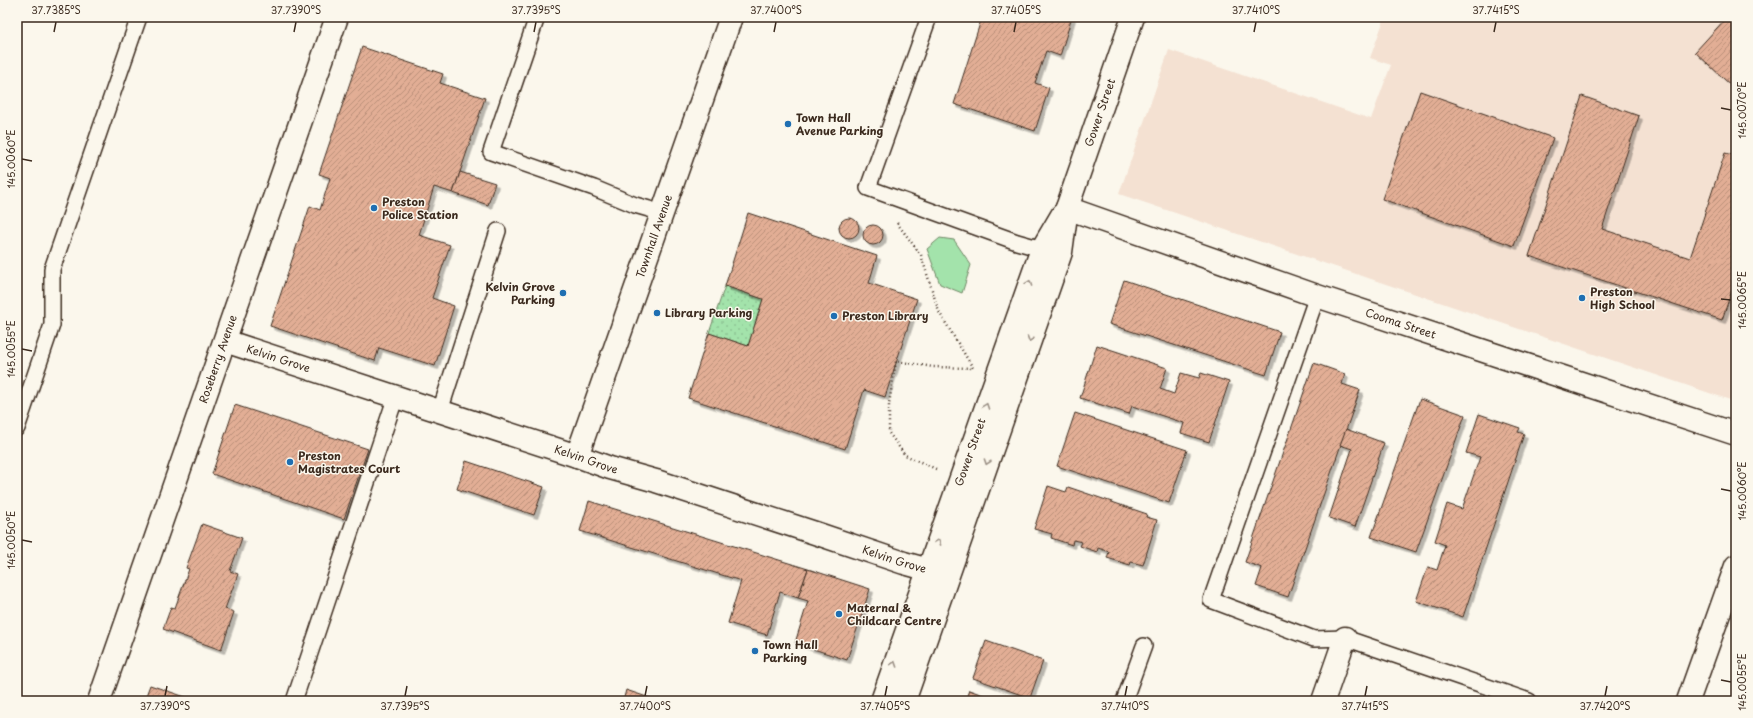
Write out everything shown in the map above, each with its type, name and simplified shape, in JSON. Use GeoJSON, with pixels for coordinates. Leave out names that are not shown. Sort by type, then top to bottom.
{"type":"FeatureCollection","features":[{"type":"Feature","properties":{"kind":"street","name":"Roseberry Avenue"},"geometry":{"type":"LineString","coordinates":[[99,701],[337,17]]}},
{"type":"Feature","properties":{"kind":"street","name":"Townhall Avenue"},"geometry":{"type":"LineString","coordinates":[[578,456],[731,17]]}},
{"type":"Feature","properties":{"kind":"street","name":"Gower Street"},"geometry":{"type":"LineString","coordinates":[[882,701],[938,572],[1060,252],[1067,208],[1133,17]]}},
{"type":"Feature","properties":{"kind":"street","name":"Gower Street"},"geometry":{"type":"LineString","coordinates":[[904,701],[938,572],[1042,249],[1067,208]]}},
{"type":"Feature","properties":{"kind":"street","name":"Cooma Street"},"geometry":{"type":"LineString","coordinates":[[1067,208],[1317,296],[1736,434]]}},
{"type":"Feature","properties":{"kind":"street","name":"Kelvin Grove"},"geometry":{"type":"LineString","coordinates":[[225,341],[578,456],[610,468],[656,481],[815,532],[904,563],[938,572]]}},
{"type":"Feature","properties":{"kind":"street"},"geometry":{"type":"LineString","coordinates":[[1688,701],[1736,566]]}},
{"type":"Feature","properties":{"kind":"street"},"geometry":{"type":"LineString","coordinates":[[1323,701],[1345,638]]}},
{"type":"Feature","properties":{"kind":"lane"},"geometry":{"type":"LineString","coordinates":[[17,428],[52,325],[52,269],[139,17]]}},
{"type":"Feature","properties":{"kind":"lane"},"geometry":{"type":"LineString","coordinates":[[537,17],[491,152],[594,188],[635,205],[663,213]]}},
{"type":"Feature","properties":{"kind":"lane"},"geometry":{"type":"LineString","coordinates":[[929,17],[868,188],[1016,242],[1042,249]]}},
{"type":"Feature","properties":{"kind":"lane"},"geometry":{"type":"LineString","coordinates":[[440,411],[498,231]]}},
{"type":"Feature","properties":{"kind":"lane"},"geometry":{"type":"LineString","coordinates":[[1317,296],[1211,600],[1314,639],[1345,638],[1529,701]]}},
{"type":"Feature","properties":{"kind":"lane"},"geometry":{"type":"LineString","coordinates":[[294,701],[396,396]]}},
{"type":"Feature","properties":{"kind":"lane"},"geometry":{"type":"LineString","coordinates":[[1124,701],[1144,646]]}},
{"type":"Feature","properties":{"kind":"path"},"geometry":{"type":"LineString","coordinates":[[894,219],[921,256],[939,312],[973,368],[933,368],[896,361],[890,404],[889,433],[904,455],[937,470]]}},
{"type":"Feature","properties":{"kind":"shaded area","name":"Preston High School"},"geometry":{"type":"Polygon","coordinates":[[[1385,17],[1415,17],[1419,19],[1420,17],[1736,17],[1736,402],[1119,194],[1169,50],[1371,119],[1391,65],[1370,58],[1385,17]]]}},
{"type":"Feature","properties":{"kind":"green space"},"geometry":{"type":"Polygon","coordinates":[[[940,238],[954,240],[971,265],[962,293],[940,284],[927,249],[940,238]]]}},
{"type":"Feature","properties":{"kind":"green space"},"geometry":{"type":"Polygon","coordinates":[[[725,286],[763,299],[748,346],[709,333],[725,286]]]}},
{"type":"Feature","properties":{"kind":"building"},"geometry":{"type":"Polygon","coordinates":[[[982,17],[1072,17],[1060,56],[1046,51],[1035,83],[1049,88],[1035,131],[954,104],[982,17]]]}},
{"type":"Feature","properties":{"kind":"building"},"geometry":{"type":"Polygon","coordinates":[[[1727,17],[1736,17],[1736,90],[1695,52],[1727,17]]]}},
{"type":"Feature","properties":{"kind":"building","name":"Preston Police Station"},"geometry":{"type":"Polygon","coordinates":[[[362,47],[443,74],[440,83],[485,98],[453,193],[434,187],[419,235],[450,245],[432,298],[454,306],[435,366],[379,348],[375,361],[270,326],[310,206],[320,210],[330,178],[319,174],[362,47]]]}},
{"type":"Feature","properties":{"kind":"building"},"geometry":{"type":"Polygon","coordinates":[[[1420,91],[1553,138],[1514,246],[1382,199],[1420,91]]]}},
{"type":"Feature","properties":{"kind":"building"},"geometry":{"type":"Polygon","coordinates":[[[1582,96],[1639,116],[1602,229],[1690,258],[1725,153],[1736,156],[1736,278],[1722,320],[1529,256],[1582,96]]]}},
{"type":"Feature","properties":{"kind":"building"},"geometry":{"type":"Polygon","coordinates":[[[460,172],[495,183],[488,205],[453,193],[460,172]]]}},
{"type":"Feature","properties":{"kind":"building","name":"Preston Library"},"geometry":{"type":"Polygon","coordinates":[[[748,213],[877,256],[869,283],[917,299],[885,397],[864,390],[845,449],[688,398],[709,333],[748,346],[763,299],[725,286],[748,213]]]}},
{"type":"Feature","properties":{"kind":"building"},"geometry":{"type":"Polygon","coordinates":[[[849,218],[856,221],[859,228],[856,235],[849,238],[842,235],[839,228],[842,221],[849,218]]]}},
{"type":"Feature","properties":{"kind":"building"},"geometry":{"type":"Polygon","coordinates":[[[873,225],[880,228],[883,235],[880,242],[873,245],[866,242],[863,235],[866,228],[873,225]]]}},
{"type":"Feature","properties":{"kind":"building"},"geometry":{"type":"Polygon","coordinates":[[[1124,280],[1280,332],[1266,375],[1109,324],[1124,280]]]}},
{"type":"Feature","properties":{"kind":"building"},"geometry":{"type":"Polygon","coordinates":[[[1097,345],[1167,368],[1160,389],[1174,394],[1181,373],[1199,378],[1201,373],[1229,382],[1209,442],[1181,433],[1184,423],[1132,406],[1129,414],[1080,398],[1097,345]]]}},
{"type":"Feature","properties":{"kind":"building"},"geometry":{"type":"Polygon","coordinates":[[[1314,363],[1345,374],[1342,384],[1360,390],[1288,597],[1256,586],[1262,568],[1245,562],[1314,363]]]}},
{"type":"Feature","properties":{"kind":"building"},"geometry":{"type":"Polygon","coordinates":[[[1420,399],[1465,415],[1416,552],[1371,537],[1420,399]]]}},
{"type":"Feature","properties":{"kind":"building","name":"Preston Magistrates Court"},"geometry":{"type":"Polygon","coordinates":[[[235,405],[368,449],[344,519],[212,474],[235,405]]]}},
{"type":"Feature","properties":{"kind":"building"},"geometry":{"type":"Polygon","coordinates":[[[1075,413],[1187,450],[1169,503],[1057,466],[1075,413]]]}},
{"type":"Feature","properties":{"kind":"building"},"geometry":{"type":"Polygon","coordinates":[[[1479,414],[1520,428],[1518,432],[1524,434],[1463,617],[1416,601],[1428,567],[1437,570],[1445,545],[1435,541],[1447,504],[1462,509],[1480,457],[1466,453],[1479,414]]]}},
{"type":"Feature","properties":{"kind":"building"},"geometry":{"type":"Polygon","coordinates":[[[1346,429],[1384,443],[1355,527],[1329,518],[1352,449],[1340,445],[1346,429]]]}},
{"type":"Feature","properties":{"kind":"building"},"geometry":{"type":"Polygon","coordinates":[[[466,461],[544,487],[534,515],[457,489],[466,461]]]}},
{"type":"Feature","properties":{"kind":"building"},"geometry":{"type":"Polygon","coordinates":[[[1048,486],[1066,492],[1068,487],[1147,514],[1146,517],[1157,520],[1143,565],[1131,562],[1130,565],[1107,558],[1109,552],[1098,548],[1097,552],[1080,546],[1082,542],[1073,540],[1072,545],[1051,538],[1052,534],[1034,529],[1048,486]]]}},
{"type":"Feature","properties":{"kind":"building"},"geometry":{"type":"Polygon","coordinates":[[[589,501],[808,569],[798,598],[780,592],[767,635],[728,623],[741,581],[580,531],[589,501]]]}},
{"type":"Feature","properties":{"kind":"building"},"geometry":{"type":"Polygon","coordinates":[[[202,524],[242,538],[230,571],[238,574],[225,609],[234,612],[221,650],[163,629],[171,607],[175,608],[189,569],[186,568],[202,524]]]}},
{"type":"Feature","properties":{"kind":"building"},"geometry":{"type":"Polygon","coordinates":[[[808,569],[870,589],[847,660],[795,643],[808,601],[798,598],[808,569]]]}},
{"type":"Feature","properties":{"kind":"building"},"geometry":{"type":"Polygon","coordinates":[[[986,641],[1043,661],[1030,698],[973,678],[986,641]]]}},
{"type":"Feature","properties":{"kind":"building"},"geometry":{"type":"Polygon","coordinates":[[[150,685],[197,701],[144,701],[150,685]]]}},
{"type":"Feature","properties":{"kind":"building"},"geometry":{"type":"Polygon","coordinates":[[[626,690],[659,701],[623,701],[626,690]]]}},
{"type":"Feature","properties":{"kind":"building"},"geometry":{"type":"Polygon","coordinates":[[[969,690],[1000,701],[965,701],[969,690]]]}},
{"type":"Feature","properties":{"kind":"place","name":"Town Hall Avenue Parking"},"geometry":{"type":"Point","coordinates":[788,124]}},
{"type":"Feature","properties":{"kind":"place","name":"Preston Police Station"},"geometry":{"type":"Point","coordinates":[374,208]}},
{"type":"Feature","properties":{"kind":"place","name":"Kelvin Grove Parking"},"geometry":{"type":"Point","coordinates":[563,293]}},
{"type":"Feature","properties":{"kind":"place","name":"Preston High School"},"geometry":{"type":"Point","coordinates":[1582,298]}},
{"type":"Feature","properties":{"kind":"place","name":"Library Parking"},"geometry":{"type":"Point","coordinates":[657,313]}},
{"type":"Feature","properties":{"kind":"place","name":"Preston Library"},"geometry":{"type":"Point","coordinates":[834,316]}},
{"type":"Feature","properties":{"kind":"place","name":"Preston Magistrates Court"},"geometry":{"type":"Point","coordinates":[290,462]}},
{"type":"Feature","properties":{"kind":"place","name":"Maternal & Childcare Centre"},"geometry":{"type":"Point","coordinates":[839,614]}},
{"type":"Feature","properties":{"kind":"place","name":"Town Hall Parking"},"geometry":{"type":"Point","coordinates":[755,651]}}]}
